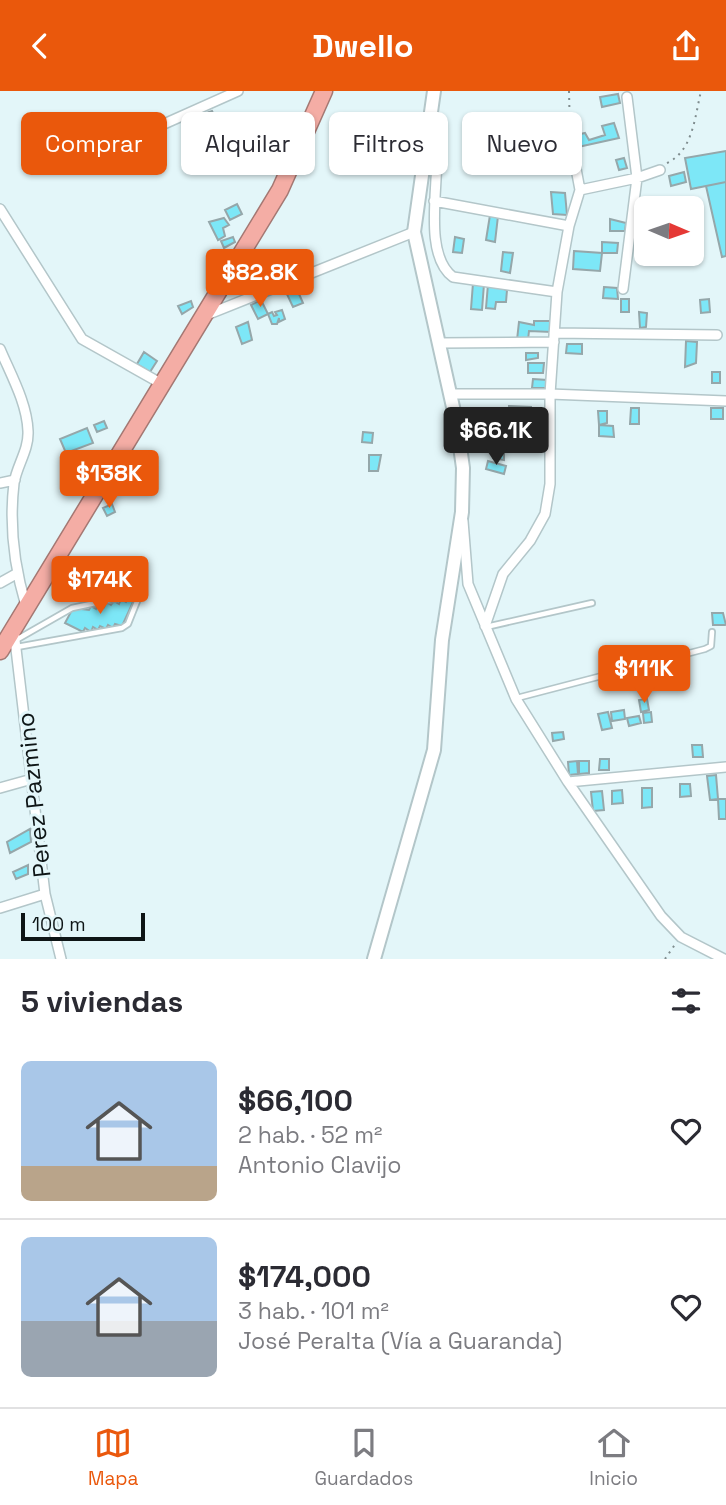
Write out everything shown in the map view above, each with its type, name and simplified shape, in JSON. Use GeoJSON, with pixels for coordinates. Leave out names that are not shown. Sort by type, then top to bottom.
{"type":"FeatureCollection","features":[{"type":"Feature","properties":{"kind":"highway"},"geometry":{"type":"LineString","coordinates":[[8,643],[280,190],[324,91]]}},
{"type":"Feature","properties":{"kind":"main road"},"geometry":{"type":"LineString","coordinates":[[431,112],[434,91]]}},
{"type":"Feature","properties":{"kind":"main road"},"geometry":{"type":"LineString","coordinates":[[374,959],[434,750],[450,569],[462,512],[463,468],[440,343],[414,232],[422,175]]}},
{"type":"Feature","properties":{"kind":"street"},"geometry":{"type":"LineString","coordinates":[[167,123],[238,91]]}},
{"type":"Feature","properties":{"kind":"street"},"geometry":{"type":"LineString","coordinates":[[623,289],[637,178],[627,97]]}},
{"type":"Feature","properties":{"kind":"street"},"geometry":{"type":"LineString","coordinates":[[580,190],[637,178],[660,170]]}},
{"type":"Feature","properties":{"kind":"street"},"geometry":{"type":"LineString","coordinates":[[435,175],[433,201],[439,261],[453,277],[557,292]]}},
{"type":"Feature","properties":{"kind":"street"},"geometry":{"type":"LineString","coordinates":[[485,627],[503,574],[530,541],[545,514],[551,484],[551,394],[557,292],[569,226],[580,190],[577,175]]}},
{"type":"Feature","properties":{"kind":"street"},"geometry":{"type":"LineString","coordinates":[[433,201],[569,226]]}},
{"type":"Feature","properties":{"kind":"street"},"geometry":{"type":"LineString","coordinates":[[0,209],[82,339],[162,384]]}},
{"type":"Feature","properties":{"kind":"street"},"geometry":{"type":"LineString","coordinates":[[203,316],[414,232]]}},
{"type":"Feature","properties":{"kind":"street"},"geometry":{"type":"LineString","coordinates":[[440,343],[718,335]]}},
{"type":"Feature","properties":{"kind":"street"},"geometry":{"type":"LineString","coordinates":[[0,349],[25,408],[28,427],[26,450],[15,480],[12,550],[16,574],[27,608]]}},
{"type":"Feature","properties":{"kind":"street"},"geometry":{"type":"LineString","coordinates":[[450,394],[551,394],[726,401]]}},
{"type":"Feature","properties":{"kind":"street"},"geometry":{"type":"LineString","coordinates":[[0,483],[15,480]]}},
{"type":"Feature","properties":{"kind":"street"},"geometry":{"type":"LineString","coordinates":[[462,512],[467,538],[467,578],[516,699],[568,782],[661,916],[681,937],[724,959]]}},
{"type":"Feature","properties":{"kind":"street"},"geometry":{"type":"LineString","coordinates":[[0,583],[16,574]]}},
{"type":"Feature","properties":{"kind":"street","name":"Perez Pazmino"},"geometry":{"type":"LineString","coordinates":[[8,643],[32,779],[45,894],[61,959]]}},
{"type":"Feature","properties":{"kind":"street"},"geometry":{"type":"LineString","coordinates":[[568,782],[726,767]]}},
{"type":"Feature","properties":{"kind":"street"},"geometry":{"type":"LineString","coordinates":[[0,788],[32,779]]}},
{"type":"Feature","properties":{"kind":"street"},"geometry":{"type":"LineString","coordinates":[[0,908],[45,894]]}},
{"type":"Feature","properties":{"kind":"lane"},"geometry":{"type":"LineString","coordinates":[[133,595],[137,597],[128,624],[122,628],[8,643],[72,608],[133,595]]}},
{"type":"Feature","properties":{"kind":"lane"},"geometry":{"type":"LineString","coordinates":[[485,627],[592,603]]}},
{"type":"Feature","properties":{"kind":"lane"},"geometry":{"type":"LineString","coordinates":[[516,699],[705,649],[711,646],[712,632]]}},
{"type":"Feature","properties":{"kind":"path"},"geometry":{"type":"LineString","coordinates":[[569,91],[570,112]]}},
{"type":"Feature","properties":{"kind":"path"},"geometry":{"type":"LineString","coordinates":[[660,170],[684,149],[701,91]]}},
{"type":"Feature","properties":{"kind":"path"},"geometry":{"type":"LineString","coordinates":[[665,959],[681,937]]}},
{"type":"Feature","properties":{"kind":"building"},"geometry":{"type":"Polygon","coordinates":[[[618,94],[620,103],[602,107],[600,97],[618,94]]]}},
{"type":"Feature","properties":{"kind":"building"},"geometry":{"type":"Polygon","coordinates":[[[614,123],[619,138],[582,146],[582,134],[585,133],[589,140],[605,135],[602,126],[614,123]]]}},
{"type":"Feature","properties":{"kind":"building"},"geometry":{"type":"Polygon","coordinates":[[[726,151],[726,182],[691,189],[685,158],[726,151]]]}},
{"type":"Feature","properties":{"kind":"building"},"geometry":{"type":"Polygon","coordinates":[[[624,158],[627,168],[619,170],[616,160],[624,158]]]}},
{"type":"Feature","properties":{"kind":"building"},"geometry":{"type":"Polygon","coordinates":[[[684,172],[686,182],[671,186],[669,176],[684,172]]]}},
{"type":"Feature","properties":{"kind":"building"},"geometry":{"type":"Polygon","coordinates":[[[726,182],[726,256],[722,257],[706,186],[726,182]]]}},
{"type":"Feature","properties":{"kind":"building"},"geometry":{"type":"Polygon","coordinates":[[[551,192],[565,193],[567,215],[553,214],[551,192]]]}},
{"type":"Feature","properties":{"kind":"building"},"geometry":{"type":"Polygon","coordinates":[[[237,204],[242,214],[230,220],[225,210],[237,204]]]}},
{"type":"Feature","properties":{"kind":"building"},"geometry":{"type":"Polygon","coordinates":[[[490,215],[498,216],[495,242],[486,240],[490,215]]]}},
{"type":"Feature","properties":{"kind":"building"},"geometry":{"type":"Polygon","coordinates":[[[224,218],[229,225],[223,228],[225,236],[218,240],[209,222],[224,218]]]}},
{"type":"Feature","properties":{"kind":"building"},"geometry":{"type":"Polygon","coordinates":[[[610,219],[626,223],[625,231],[610,231],[610,219]]]}},
{"type":"Feature","properties":{"kind":"building"},"geometry":{"type":"Polygon","coordinates":[[[233,237],[235,242],[224,248],[221,241],[233,237]]]}},
{"type":"Feature","properties":{"kind":"building"},"geometry":{"type":"Polygon","coordinates":[[[455,237],[464,239],[462,253],[453,252],[455,237]]]}},
{"type":"Feature","properties":{"kind":"building"},"geometry":{"type":"Polygon","coordinates":[[[602,242],[618,243],[617,253],[602,253],[602,242]]]}},
{"type":"Feature","properties":{"kind":"building"},"geometry":{"type":"Polygon","coordinates":[[[574,251],[602,253],[600,271],[573,269],[574,251]]]}},
{"type":"Feature","properties":{"kind":"building"},"geometry":{"type":"Polygon","coordinates":[[[503,252],[513,253],[510,273],[501,271],[503,252]]]}},
{"type":"Feature","properties":{"kind":"building"},"geometry":{"type":"Polygon","coordinates":[[[473,283],[484,284],[482,310],[471,309],[473,283]]]}},
{"type":"Feature","properties":{"kind":"building"},"geometry":{"type":"Polygon","coordinates":[[[488,284],[507,290],[506,302],[496,302],[495,309],[486,308],[488,284]]]}},
{"type":"Feature","properties":{"kind":"building"},"geometry":{"type":"Polygon","coordinates":[[[295,285],[303,303],[293,307],[285,290],[295,285]]]}},
{"type":"Feature","properties":{"kind":"building"},"geometry":{"type":"Polygon","coordinates":[[[604,287],[617,288],[618,299],[603,298],[604,287]]]}},
{"type":"Feature","properties":{"kind":"building"},"geometry":{"type":"Polygon","coordinates":[[[621,299],[629,299],[629,312],[621,312],[621,299]]]}},
{"type":"Feature","properties":{"kind":"building"},"geometry":{"type":"Polygon","coordinates":[[[709,299],[710,312],[701,313],[700,300],[709,299]]]}},
{"type":"Feature","properties":{"kind":"building"},"geometry":{"type":"Polygon","coordinates":[[[261,300],[268,314],[258,319],[251,305],[261,300]]]}},
{"type":"Feature","properties":{"kind":"building"},"geometry":{"type":"Polygon","coordinates":[[[191,301],[193,307],[182,314],[178,306],[191,301]]]}},
{"type":"Feature","properties":{"kind":"building"},"geometry":{"type":"Polygon","coordinates":[[[282,310],[285,319],[279,322],[279,318],[277,324],[272,324],[268,314],[272,312],[274,316],[277,315],[275,312],[282,310]]]}},
{"type":"Feature","properties":{"kind":"building"},"geometry":{"type":"Polygon","coordinates":[[[639,312],[647,313],[646,327],[640,328],[639,312]]]}},
{"type":"Feature","properties":{"kind":"building"},"geometry":{"type":"Polygon","coordinates":[[[534,321],[551,321],[551,332],[529,331],[528,340],[517,340],[519,322],[534,325],[534,321]]]}},
{"type":"Feature","properties":{"kind":"building"},"geometry":{"type":"Polygon","coordinates":[[[248,322],[252,340],[242,344],[236,327],[248,322]]]}},
{"type":"Feature","properties":{"kind":"building"},"geometry":{"type":"Polygon","coordinates":[[[686,341],[697,342],[696,363],[685,367],[686,341]]]}},
{"type":"Feature","properties":{"kind":"building"},"geometry":{"type":"Polygon","coordinates":[[[567,344],[582,344],[582,354],[566,353],[567,344]]]}},
{"type":"Feature","properties":{"kind":"building"},"geometry":{"type":"Polygon","coordinates":[[[144,352],[157,361],[150,372],[137,364],[144,352]]]}},
{"type":"Feature","properties":{"kind":"building"},"geometry":{"type":"Polygon","coordinates":[[[526,353],[538,353],[538,358],[526,360],[526,353]]]}},
{"type":"Feature","properties":{"kind":"building"},"geometry":{"type":"Polygon","coordinates":[[[528,363],[544,363],[543,373],[528,373],[528,363]]]}},
{"type":"Feature","properties":{"kind":"building"},"geometry":{"type":"Polygon","coordinates":[[[712,372],[720,372],[720,383],[712,383],[712,372]]]}},
{"type":"Feature","properties":{"kind":"building"},"geometry":{"type":"Polygon","coordinates":[[[533,379],[547,380],[547,388],[532,388],[533,379]]]}},
{"type":"Feature","properties":{"kind":"building"},"geometry":{"type":"Polygon","coordinates":[[[509,406],[531,407],[530,426],[509,421],[509,406]]]}},
{"type":"Feature","properties":{"kind":"building"},"geometry":{"type":"Polygon","coordinates":[[[631,408],[639,408],[639,424],[630,424],[631,408]]]}},
{"type":"Feature","properties":{"kind":"building"},"geometry":{"type":"Polygon","coordinates":[[[711,408],[723,408],[723,419],[711,419],[711,408]]]}},
{"type":"Feature","properties":{"kind":"building"},"geometry":{"type":"Polygon","coordinates":[[[477,409],[484,409],[484,421],[477,421],[477,409]]]}},
{"type":"Feature","properties":{"kind":"building"},"geometry":{"type":"Polygon","coordinates":[[[598,411],[607,411],[607,423],[599,425],[598,411]]]}},
{"type":"Feature","properties":{"kind":"building"},"geometry":{"type":"Polygon","coordinates":[[[104,421],[107,428],[97,432],[94,425],[104,421]]]}},
{"type":"Feature","properties":{"kind":"building"},"geometry":{"type":"Polygon","coordinates":[[[599,425],[613,426],[614,437],[599,436],[599,425]]]}},
{"type":"Feature","properties":{"kind":"building"},"geometry":{"type":"Polygon","coordinates":[[[87,428],[93,443],[66,453],[60,439],[87,428]]]}},
{"type":"Feature","properties":{"kind":"building"},"geometry":{"type":"Polygon","coordinates":[[[363,432],[373,433],[372,443],[362,442],[363,432]]]}},
{"type":"Feature","properties":{"kind":"building"},"geometry":{"type":"Polygon","coordinates":[[[493,440],[504,440],[504,446],[493,449],[493,440]]]}},
{"type":"Feature","properties":{"kind":"building"},"geometry":{"type":"Polygon","coordinates":[[[493,452],[504,452],[504,460],[493,458],[493,452]]]}},
{"type":"Feature","properties":{"kind":"building"},"geometry":{"type":"Polygon","coordinates":[[[369,455],[381,455],[378,471],[369,471],[369,455]]]}},
{"type":"Feature","properties":{"kind":"building"},"geometry":{"type":"Polygon","coordinates":[[[488,461],[506,466],[504,474],[486,469],[488,461]]]}},
{"type":"Feature","properties":{"kind":"building"},"geometry":{"type":"Polygon","coordinates":[[[112,504],[115,512],[107,516],[103,508],[112,504]]]}},
{"type":"Feature","properties":{"kind":"building"},"geometry":{"type":"Polygon","coordinates":[[[129,598],[134,600],[122,626],[115,624],[113,628],[108,625],[106,629],[100,626],[98,630],[93,627],[91,632],[85,628],[83,632],[65,623],[73,608],[89,610],[91,606],[96,609],[98,604],[104,607],[106,602],[111,605],[114,601],[119,604],[121,599],[126,602],[129,598]]]}},
{"type":"Feature","properties":{"kind":"building"},"geometry":{"type":"Polygon","coordinates":[[[712,613],[723,613],[726,625],[713,625],[712,613]]]}},
{"type":"Feature","properties":{"kind":"building"},"geometry":{"type":"Polygon","coordinates":[[[647,699],[649,710],[641,712],[639,700],[647,699]]]}},
{"type":"Feature","properties":{"kind":"building"},"geometry":{"type":"Polygon","coordinates":[[[624,710],[625,719],[612,721],[611,712],[624,710]]]}},
{"type":"Feature","properties":{"kind":"building"},"geometry":{"type":"Polygon","coordinates":[[[608,712],[612,728],[602,730],[598,714],[608,712]]]}},
{"type":"Feature","properties":{"kind":"building"},"geometry":{"type":"Polygon","coordinates":[[[651,712],[652,722],[644,723],[643,713],[651,712]]]}},
{"type":"Feature","properties":{"kind":"building"},"geometry":{"type":"Polygon","coordinates":[[[639,716],[641,723],[629,726],[627,718],[639,716]]]}},
{"type":"Feature","properties":{"kind":"building"},"geometry":{"type":"Polygon","coordinates":[[[563,732],[564,739],[553,741],[552,733],[563,732]]]}},
{"type":"Feature","properties":{"kind":"building"},"geometry":{"type":"Polygon","coordinates":[[[692,745],[702,745],[703,757],[693,757],[692,745]]]}},
{"type":"Feature","properties":{"kind":"building"},"geometry":{"type":"Polygon","coordinates":[[[600,759],[609,759],[609,770],[599,770],[600,759]]]}},
{"type":"Feature","properties":{"kind":"building"},"geometry":{"type":"Polygon","coordinates":[[[577,761],[578,774],[569,775],[568,762],[577,761]]]}},
{"type":"Feature","properties":{"kind":"building"},"geometry":{"type":"Polygon","coordinates":[[[579,761],[589,761],[589,773],[579,774],[579,761]]]}},
{"type":"Feature","properties":{"kind":"building"},"geometry":{"type":"Polygon","coordinates":[[[716,775],[718,799],[710,800],[707,776],[716,775]]]}},
{"type":"Feature","properties":{"kind":"building"},"geometry":{"type":"Polygon","coordinates":[[[680,784],[690,784],[691,796],[680,797],[680,784]]]}},
{"type":"Feature","properties":{"kind":"building"},"geometry":{"type":"Polygon","coordinates":[[[642,788],[652,788],[652,807],[642,808],[642,788]]]}},
{"type":"Feature","properties":{"kind":"building"},"geometry":{"type":"Polygon","coordinates":[[[622,790],[623,803],[612,804],[612,791],[622,790]]]}},
{"type":"Feature","properties":{"kind":"building"},"geometry":{"type":"Polygon","coordinates":[[[602,791],[604,810],[593,811],[591,792],[602,791]]]}},
{"type":"Feature","properties":{"kind":"building"},"geometry":{"type":"Polygon","coordinates":[[[718,799],[726,799],[726,819],[719,819],[718,799]]]}},
{"type":"Feature","properties":{"kind":"building"},"geometry":{"type":"Polygon","coordinates":[[[30,829],[31,842],[10,853],[7,842],[30,829]]]}},
{"type":"Feature","properties":{"kind":"building"},"geometry":{"type":"Polygon","coordinates":[[[28,865],[28,874],[16,879],[13,872],[28,865]]]}}]}
